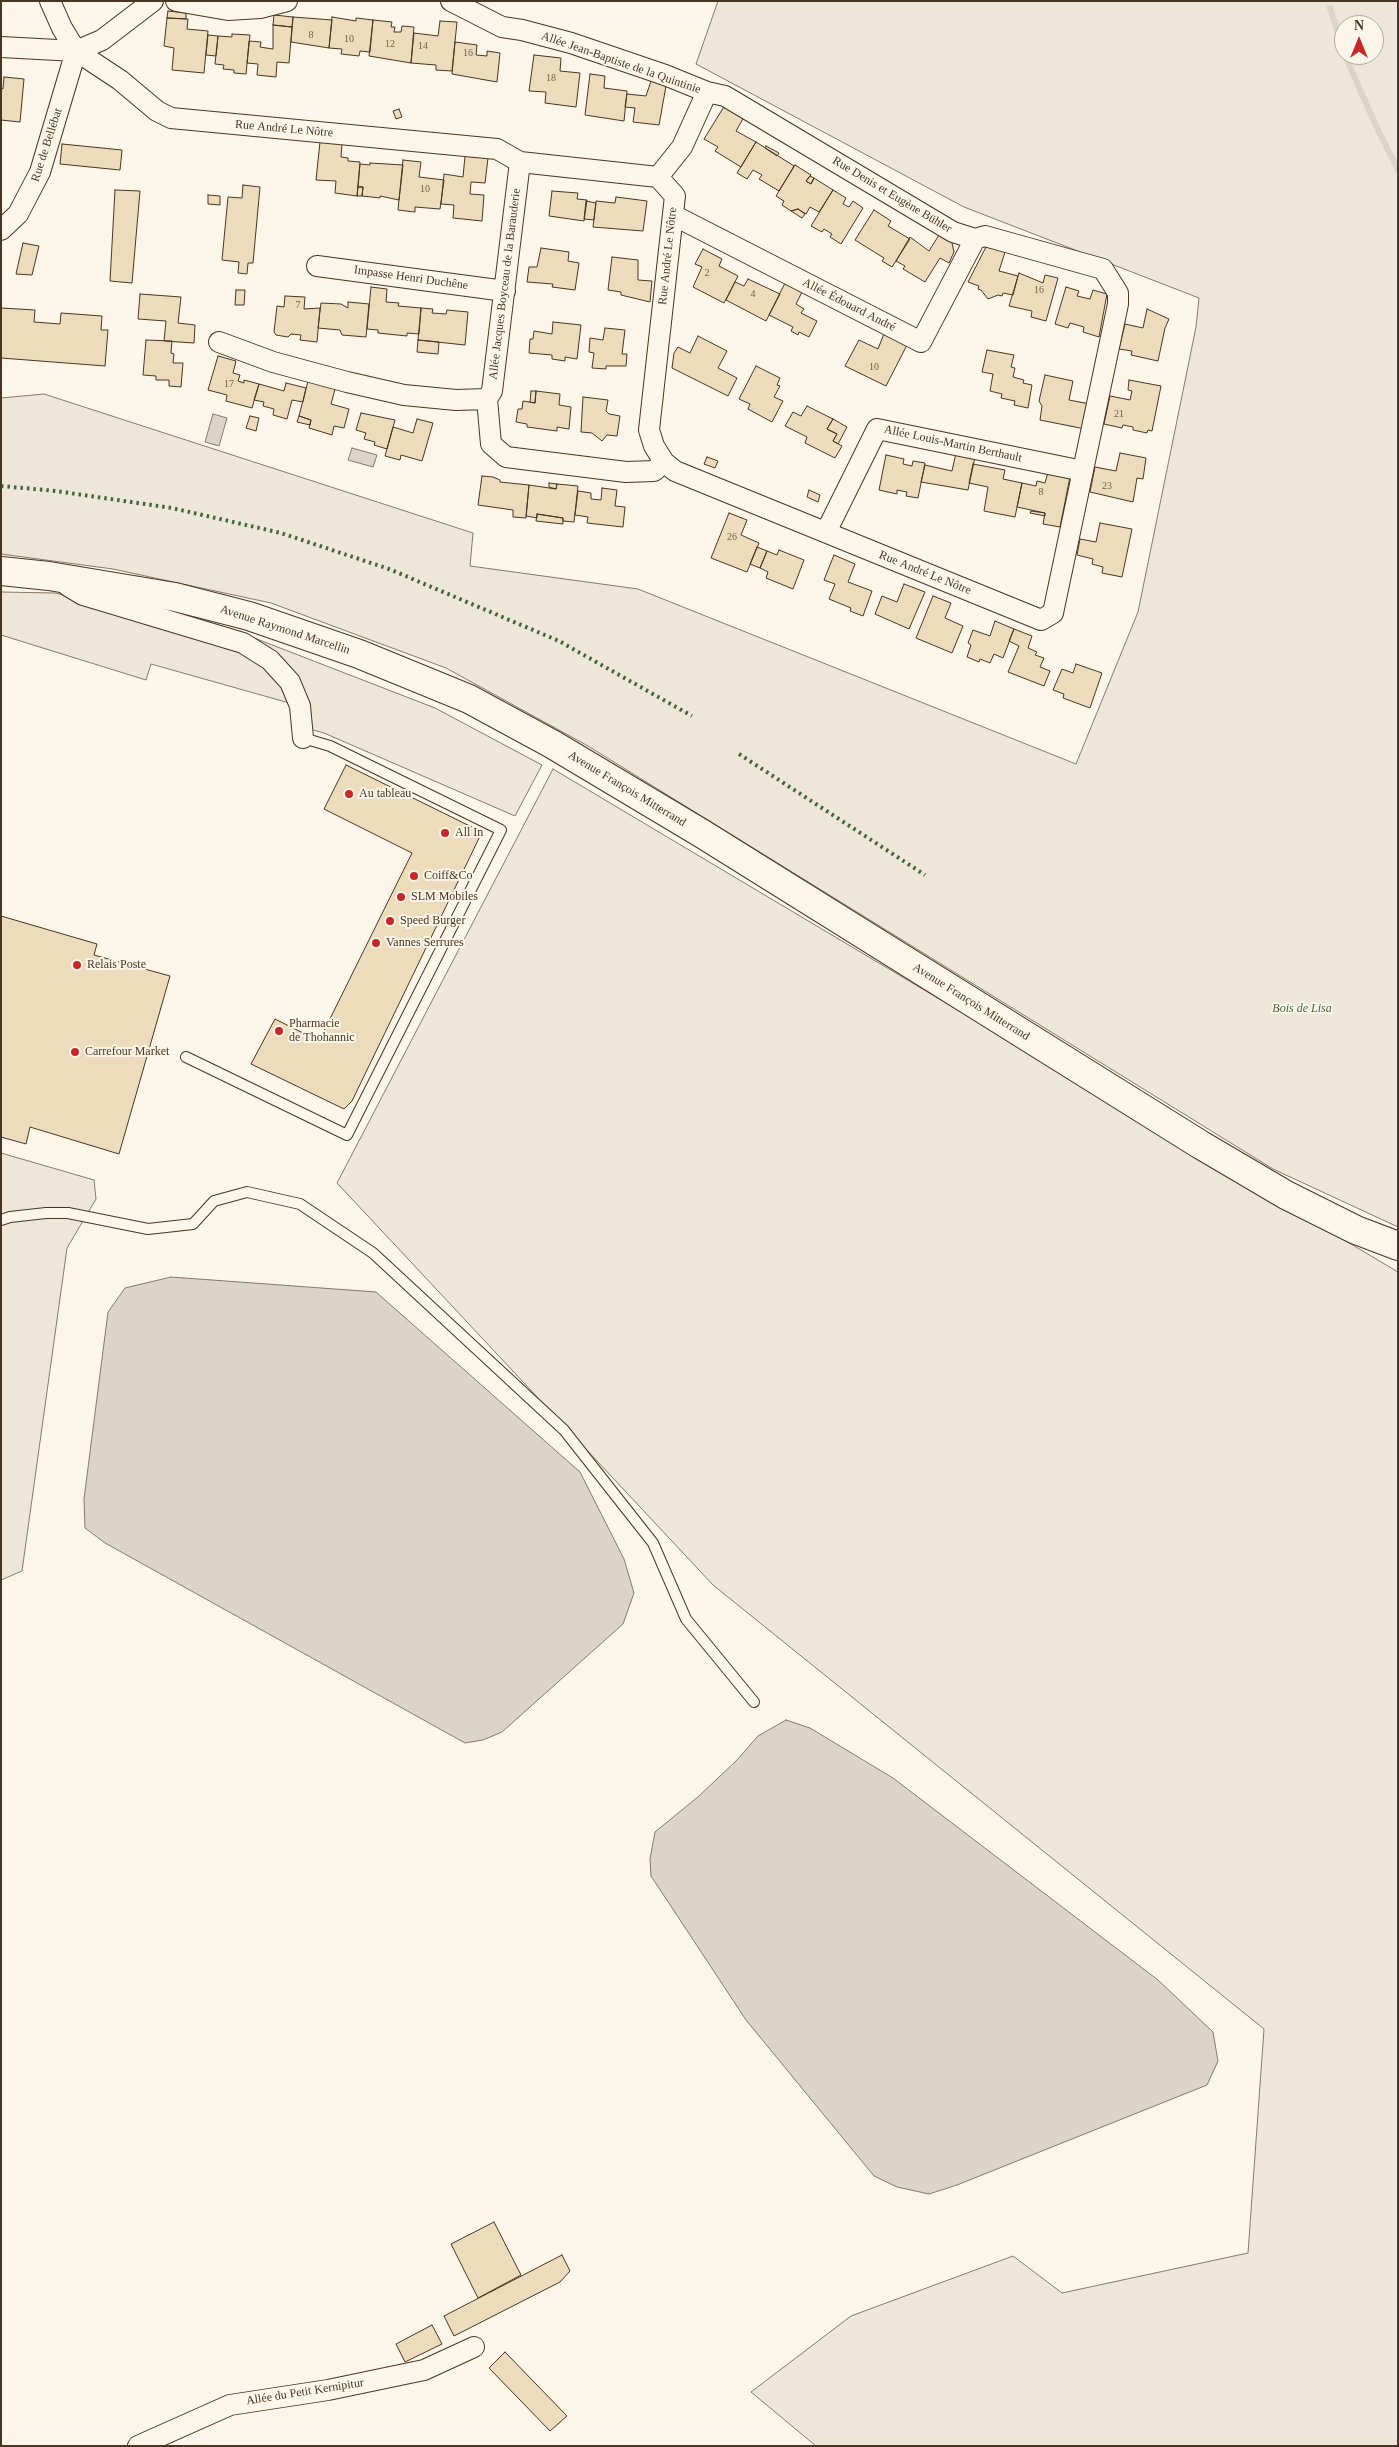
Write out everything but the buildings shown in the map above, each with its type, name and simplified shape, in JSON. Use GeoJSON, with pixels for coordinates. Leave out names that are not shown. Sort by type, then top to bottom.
{"type":"FeatureCollection","features":[{"type":"Feature","properties":{"kind":"main road","name":"Avenue Raymond Marcellin"},"geometry":{"type":"LineString","coordinates":[[1,571],[49,576],[175,597],[249,616],[359,654],[469,699],[552,744]]}},
{"type":"Feature","properties":{"kind":"main road","name":"Avenue François Mitterrand"},"geometry":{"type":"LineString","coordinates":[[552,744],[701,833],[1201,1146],[1286,1196],[1356,1230],[1398,1246]]}},
{"type":"Feature","properties":{"kind":"street"},"geometry":{"type":"LineString","coordinates":[[50,1],[62,28],[76,51]]}},
{"type":"Feature","properties":{"kind":"street"},"geometry":{"type":"LineString","coordinates":[[1,47],[76,51],[102,40],[153,1]]}},
{"type":"Feature","properties":{"kind":"street"},"geometry":{"type":"LineString","coordinates":[[176,1],[228,10],[260,8],[287,1]]}},
{"type":"Feature","properties":{"kind":"street","name":"Allée Jean-Baptiste de la Quintinie"},"geometry":{"type":"LineString","coordinates":[[451,1],[502,27],[522,30],[571,43],[665,75],[707,92]]}},
{"type":"Feature","properties":{"kind":"street","name":"Rue André Le Nôtre"},"geometry":{"type":"LineString","coordinates":[[76,51],[120,80],[157,111],[171,118],[497,149],[520,162],[658,177],[675,196],[649,430],[654,446],[664,462],[675,471],[1041,620],[1053,613]]}},
{"type":"Feature","properties":{"kind":"street","name":"Rue de Bellébat"},"geometry":{"type":"LineString","coordinates":[[1,230],[18,214],[40,172],[76,51]]}},
{"type":"Feature","properties":{"kind":"street"},"geometry":{"type":"LineString","coordinates":[[658,177],[682,147],[707,92]]}},
{"type":"Feature","properties":{"kind":"street","name":"Rue Denis et Eugène Bühler"},"geometry":{"type":"LineString","coordinates":[[707,92],[725,96],[953,232],[975,239],[985,236],[1103,269],[1118,293],[1118,304],[1053,613]]}},
{"type":"Feature","properties":{"kind":"street","name":"Allée Jacques Boyceau de la Barauderie"},"geometry":{"type":"LineString","coordinates":[[487,399],[492,392],[520,162]]}},
{"type":"Feature","properties":{"kind":"street","name":"Allée Édouard André"},"geometry":{"type":"LineString","coordinates":[[673,215],[921,342],[975,239]]}},
{"type":"Feature","properties":{"kind":"street","name":"Impasse Henri Duchêne"},"geometry":{"type":"LineString","coordinates":[[317,266],[505,291]]}},
{"type":"Feature","properties":{"kind":"street"},"geometry":{"type":"LineString","coordinates":[[219,342],[273,362],[395,393],[456,400],[487,399],[492,444],[506,457],[626,472],[654,471],[664,462]]}},
{"type":"Feature","properties":{"kind":"street","name":"Allée Louis-Martin Berthault"},"geometry":{"type":"LineString","coordinates":[[826,532],[877,429],[1083,471]]}},
{"type":"Feature","properties":{"kind":"street"},"geometry":{"type":"LineString","coordinates":[[49,576],[83,595],[243,643],[270,660],[290,682],[300,706],[303,738]]}},
{"type":"Feature","properties":{"kind":"street","name":"Allée du Petit Kernipitur"},"geometry":{"type":"LineString","coordinates":[[138,2446],[230,2405],[328,2390],[424,2370],[474,2347]]}},
{"type":"Feature","properties":{"kind":"lane"},"geometry":{"type":"LineString","coordinates":[[186,1057],[347,1135],[501,830],[330,746],[303,738]]}},
{"type":"Feature","properties":{"kind":"lane"},"geometry":{"type":"LineString","coordinates":[[1,1220],[10,1217],[46,1213],[68,1214],[148,1229],[193,1224],[214,1200],[247,1192],[300,1204],[373,1253],[564,1430],[653,1543],[686,1618],[754,1702]]}},
{"type":"Feature","properties":{"kind":"green space","name":"Bois de Lisa"},"geometry":{"type":"Polygon","coordinates":[[[718,1],[1398,1],[1398,1227],[1273,1169],[588,746],[446,668],[271,603],[113,569],[1,554],[1,398],[44,394],[473,533],[470,566],[638,589],[1076,764],[1138,612],[1196,327],[1199,298],[964,207],[696,64],[718,1]]]}},
{"type":"Feature","properties":{"kind":"green space"},"geometry":{"type":"Polygon","coordinates":[[[1,592],[55,593],[231,629],[435,708],[542,765],[515,816],[324,733],[296,725],[300,706],[151,664],[146,680],[1,635],[1,592]]]}},
{"type":"Feature","properties":{"kind":"green space"},"geometry":{"type":"Polygon","coordinates":[[[553,769],[1398,1272],[1398,2446],[816,2446],[751,2392],[851,2316],[1013,2256],[1062,2293],[1248,2253],[1264,2029],[713,1585],[337,1183],[553,769]]]}},
{"type":"Feature","properties":{"kind":"green space"},"geometry":{"type":"Polygon","coordinates":[[[1,1153],[94,1180],[96,1199],[67,1248],[22,1571],[1,1580],[1,1153]]]}},
{"type":"Feature","properties":{"kind":"shaded area"},"geometry":{"type":"Polygon","coordinates":[[[213,414],[227,418],[219,446],[205,442],[213,414]]]}},
{"type":"Feature","properties":{"kind":"shaded area"},"geometry":{"type":"Polygon","coordinates":[[[352,448],[377,455],[373,467],[348,460],[352,448]]]}},
{"type":"Feature","properties":{"kind":"shaded area"},"geometry":{"type":"Polygon","coordinates":[[[171,1277],[376,1292],[580,1472],[624,1559],[634,1593],[623,1624],[502,1732],[483,1740],[465,1743],[105,1543],[85,1528],[84,1499],[108,1312],[125,1288],[171,1277]]]}},
{"type":"Feature","properties":{"kind":"shaded area"},"geometry":{"type":"Polygon","coordinates":[[[786,1720],[810,1728],[893,1778],[1158,1980],[1213,2032],[1218,2061],[1207,2085],[957,2185],[929,2194],[897,2187],[874,2176],[746,2020],[651,1876],[650,1859],[655,1832],[699,1796],[736,1761],[758,1736],[786,1720]]]}},
{"type":"Feature","properties":{"kind":"waterway"},"geometry":{"type":"LineString","coordinates":[[1330,8],[1334,20]]}},
{"type":"Feature","properties":{"kind":"waterway"},"geometry":{"type":"LineString","coordinates":[[1349,65],[1398,170]]}},
{"type":"Feature","properties":{"kind":"hedge"},"geometry":{"type":"LineString","coordinates":[[1,486],[56,491],[172,508],[281,533],[389,569],[559,641],[692,716]]}},
{"type":"Feature","properties":{"kind":"hedge"},"geometry":{"type":"LineString","coordinates":[[739,754],[925,875]]}},
{"type":"Feature","properties":{"kind":"place","name":"Au tableau"},"geometry":{"type":"Point","coordinates":[349,794]}},
{"type":"Feature","properties":{"kind":"place","name":"All In"},"geometry":{"type":"Point","coordinates":[445,833]}},
{"type":"Feature","properties":{"kind":"place","name":"Coiff&Co"},"geometry":{"type":"Point","coordinates":[414,876]}},
{"type":"Feature","properties":{"kind":"place","name":"SLM Mobiles"},"geometry":{"type":"Point","coordinates":[401,897]}},
{"type":"Feature","properties":{"kind":"place","name":"Speed Burger"},"geometry":{"type":"Point","coordinates":[390,921]}},
{"type":"Feature","properties":{"kind":"place","name":"Vannes Serrures"},"geometry":{"type":"Point","coordinates":[376,943]}},
{"type":"Feature","properties":{"kind":"place","name":"Relais Poste"},"geometry":{"type":"Point","coordinates":[77,965]}},
{"type":"Feature","properties":{"kind":"place","name":"Pharmacie de Thohannic"},"geometry":{"type":"Point","coordinates":[279,1031]}},
{"type":"Feature","properties":{"kind":"place","name":"Carrefour Market"},"geometry":{"type":"Point","coordinates":[75,1052]}}]}
